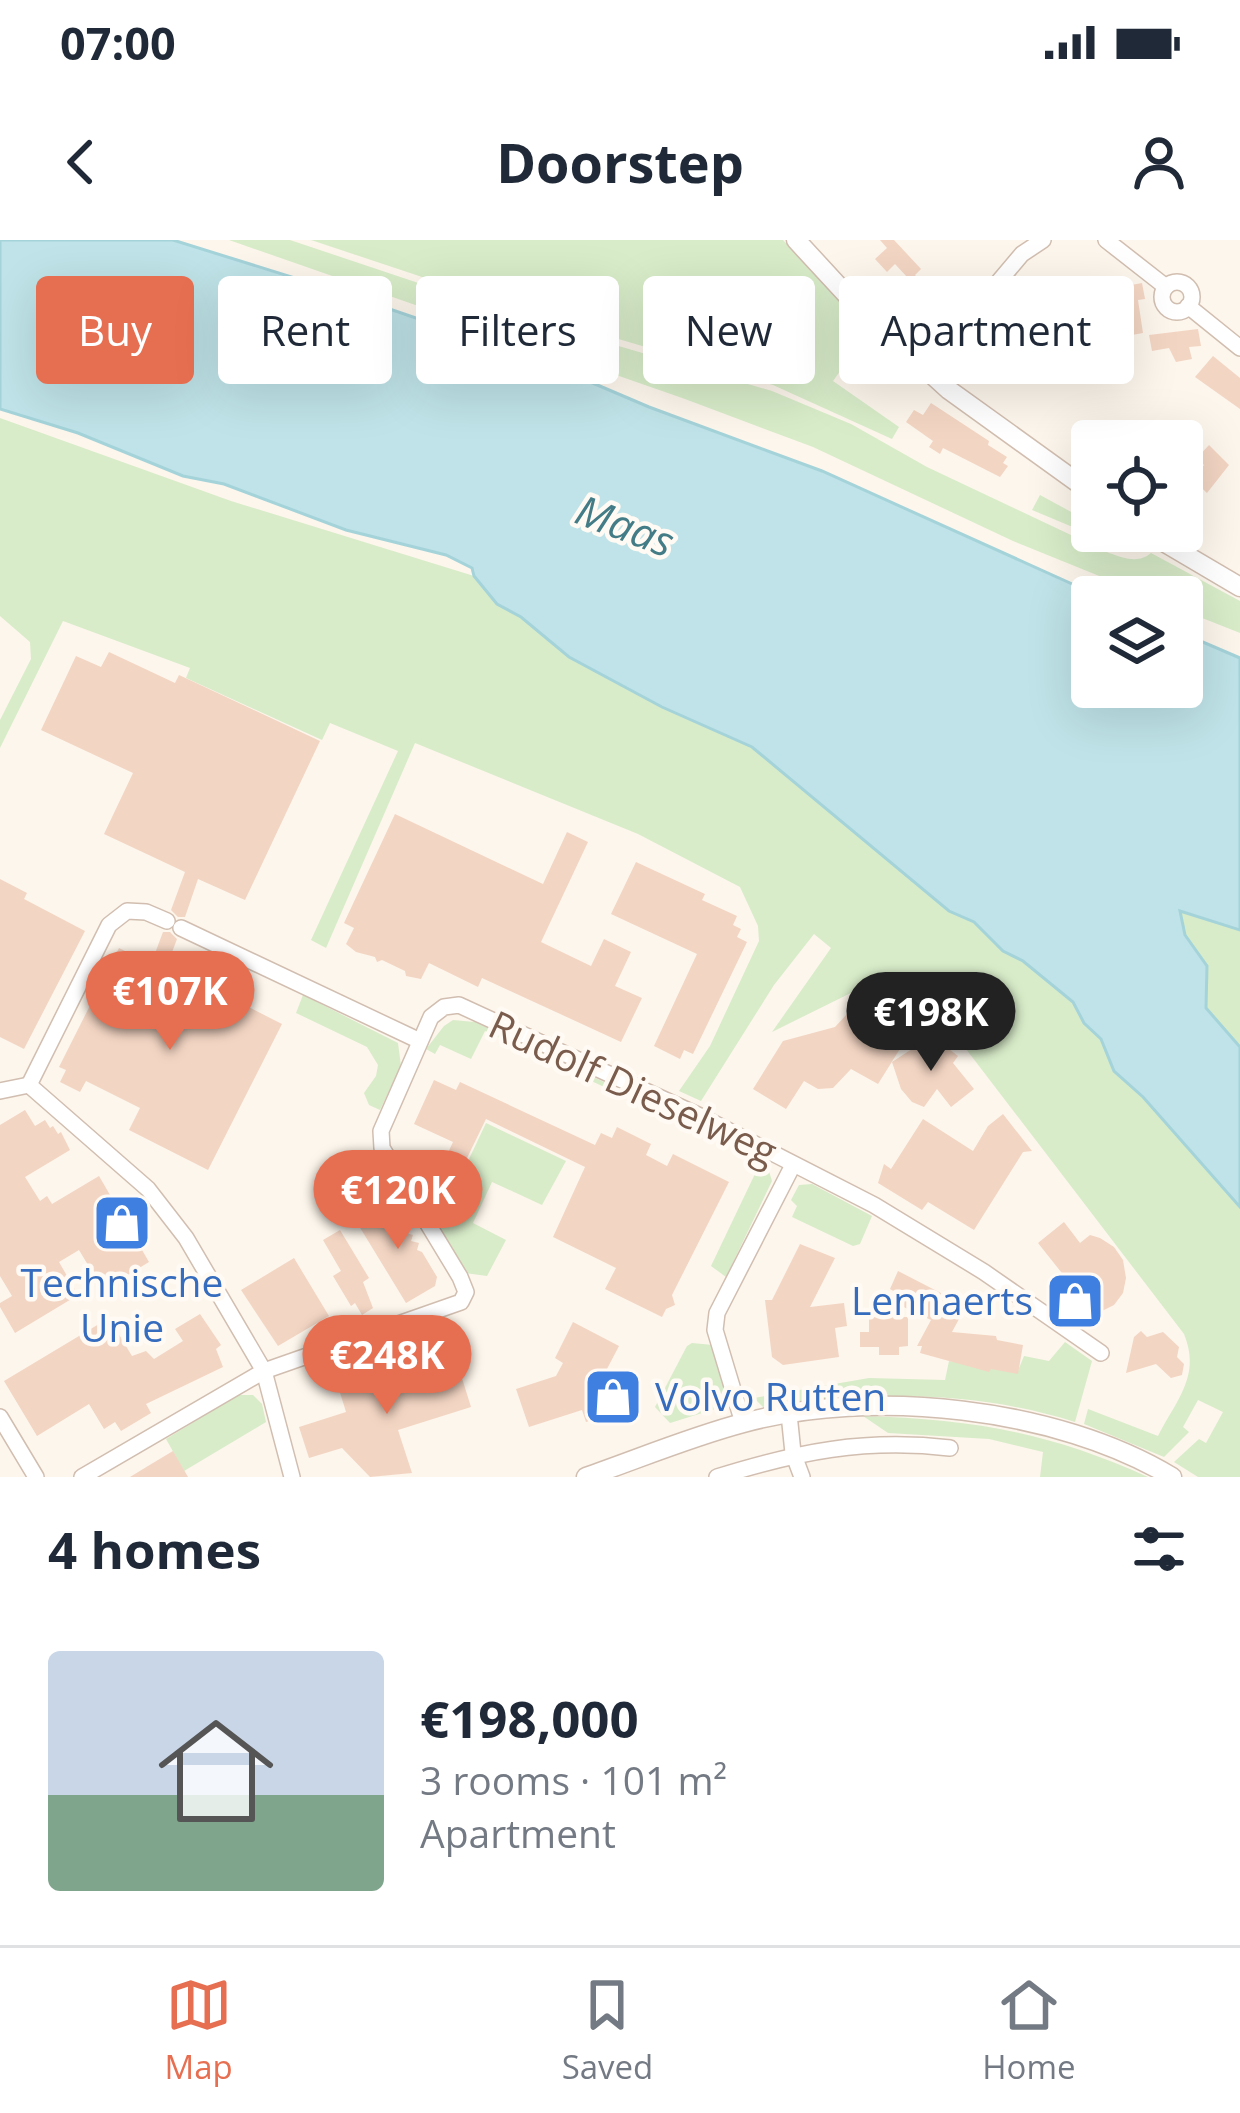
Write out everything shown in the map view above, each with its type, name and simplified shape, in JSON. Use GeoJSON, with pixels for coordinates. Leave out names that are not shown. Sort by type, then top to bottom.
{"type":"FeatureCollection","features":[{"type":"Feature","properties":{"kind":"street"},"geometry":{"type":"LineString","coordinates":[[796,240],[839,283]]}},
{"type":"Feature","properties":{"kind":"street"},"geometry":{"type":"LineString","coordinates":[[1003,276],[1042,240]]}},
{"type":"Feature","properties":{"kind":"street"},"geometry":{"type":"LineString","coordinates":[[1106,240],[1166,287],[1179,282],[1187,286],[1189,306],[1240,348]]}},
{"type":"Feature","properties":{"kind":"street"},"geometry":{"type":"LineString","coordinates":[[945,384],[1071,477]]}},
{"type":"Feature","properties":{"kind":"street"},"geometry":{"type":"LineString","coordinates":[[1181,552],[1240,587]]}},
{"type":"Feature","properties":{"kind":"street"},"geometry":{"type":"LineString","coordinates":[[29,1085],[109,925],[127,911],[146,912],[420,1041],[384,1119],[382,1148],[466,1292],[461,1302],[264,1371],[82,1477]]}},
{"type":"Feature","properties":{"kind":"street","name":"Rudolf Dieselweg"},"geometry":{"type":"LineString","coordinates":[[420,1041],[431,1017],[444,1007],[459,1006],[700,1116],[874,1205],[1101,1353]]}},
{"type":"Feature","properties":{"kind":"street"},"geometry":{"type":"LineString","coordinates":[[0,1091],[29,1085]]}},
{"type":"Feature","properties":{"kind":"street"},"geometry":{"type":"LineString","coordinates":[[29,1085],[148,1189],[185,1238],[264,1371],[292,1477]]}},
{"type":"Feature","properties":{"kind":"street","name":"Rudolf Dieselweg"},"geometry":{"type":"LineString","coordinates":[[743,1423],[715,1330],[716,1313],[793,1165]]}},
{"type":"Feature","properties":{"kind":"street"},"geometry":{"type":"LineString","coordinates":[[586,1477],[743,1423],[863,1407],[990,1416],[1075,1434],[1172,1477]]}},
{"type":"Feature","properties":{"kind":"street"},"geometry":{"type":"LineString","coordinates":[[789,1414],[793,1453],[802,1477]]}},
{"type":"Feature","properties":{"kind":"street"},"geometry":{"type":"LineString","coordinates":[[0,1417],[36,1477]]}},
{"type":"Feature","properties":{"kind":"street"},"geometry":{"type":"LineString","coordinates":[[717,1477],[793,1453],[842,1446],[950,1448]]}},
{"type":"Feature","properties":{"kind":"green space"},"geometry":{"type":"Polygon","coordinates":[[[229,240],[290,240],[416,282],[416,305],[392,297],[392,276],[332,276],[229,240]]]}},
{"type":"Feature","properties":{"kind":"green space"},"geometry":{"type":"Polygon","coordinates":[[[311,240],[783,240],[839,299],[839,373],[833,381],[899,427],[892,439],[770,384],[815,384],[815,276],[643,276],[643,346],[619,339],[619,276],[419,276],[311,240]]]}},
{"type":"Feature","properties":{"kind":"green space"},"geometry":{"type":"Polygon","coordinates":[[[619,346],[643,353],[643,384],[748,384],[772,391],[851,424],[927,467],[1071,535],[1071,552],[1107,552],[1136,559],[1151,553],[1194,576],[1099,576],[813,447],[619,376],[619,346]]]}},
{"type":"Feature","properties":{"kind":"green space"},"geometry":{"type":"Polygon","coordinates":[[[0,418],[231,501],[474,576],[497,604],[521,617],[569,657],[662,707],[752,747],[949,911],[974,921],[1003,951],[1023,961],[1073,1002],[1084,1023],[1101,1039],[1114,1071],[1143,1097],[1240,1207],[1240,1477],[1198,1477],[1174,1462],[1199,1439],[1206,1443],[1223,1412],[1198,1400],[1183,1427],[1189,1432],[1164,1457],[1084,1424],[1088,1409],[1158,1436],[1188,1375],[1184,1334],[927,998],[897,978],[873,982],[772,1032],[831,948],[814,934],[774,985],[701,1101],[679,1091],[710,1046],[759,941],[758,926],[740,887],[638,834],[415,743],[326,948],[311,940],[398,751],[330,723],[322,740],[186,678],[190,668],[63,621],[0,748],[0,720],[31,659],[30,642],[0,616],[0,418]]]}},
{"type":"Feature","properties":{"kind":"green space"},"geometry":{"type":"Polygon","coordinates":[[[1040,495],[1071,512],[1071,526],[1032,510],[1040,495]]]}},
{"type":"Feature","properties":{"kind":"green space"},"geometry":{"type":"Polygon","coordinates":[[[1203,581],[1240,601],[1240,633],[1203,618],[1203,581]]]}},
{"type":"Feature","properties":{"kind":"green space"},"geometry":{"type":"Polygon","coordinates":[[[1180,909],[1240,930],[1240,1047],[1206,1008],[1207,966],[1185,935],[1180,909]]]}},
{"type":"Feature","properties":{"kind":"green space"},"geometry":{"type":"Polygon","coordinates":[[[303,995],[398,1043],[401,1066],[380,1110],[369,1105],[364,1093],[378,1065],[367,1047],[296,1013],[303,995]]]}},
{"type":"Feature","properties":{"kind":"green space"},"geometry":{"type":"Polygon","coordinates":[[[453,1020],[475,1022],[621,1090],[619,1094],[485,1031],[471,1059],[440,1045],[435,1054],[426,1049],[453,1020]]]}},
{"type":"Feature","properties":{"kind":"green space"},"geometry":{"type":"Polygon","coordinates":[[[486,1123],[566,1161],[542,1205],[492,1182],[473,1223],[506,1240],[487,1276],[465,1273],[422,1201],[431,1187],[452,1195],[486,1123]]]}},
{"type":"Feature","properties":{"kind":"green space"},"geometry":{"type":"Polygon","coordinates":[[[764,1155],[772,1181],[726,1277],[711,1266],[764,1155]]]}},
{"type":"Feature","properties":{"kind":"green space"},"geometry":{"type":"Polygon","coordinates":[[[812,1184],[872,1216],[860,1244],[853,1246],[792,1217],[797,1206],[791,1200],[799,1185],[812,1184]]]}},
{"type":"Feature","properties":{"kind":"green space"},"geometry":{"type":"Polygon","coordinates":[[[1065,1342],[1092,1361],[1075,1422],[999,1404],[920,1396],[763,1407],[754,1398],[869,1378],[945,1380],[949,1361],[1017,1373],[1024,1356],[1049,1361],[1065,1342]]]}},
{"type":"Feature","properties":{"kind":"green space"},"geometry":{"type":"Polygon","coordinates":[[[692,1343],[713,1345],[728,1405],[670,1423],[655,1407],[692,1343]]]}},
{"type":"Feature","properties":{"kind":"green space"},"geometry":{"type":"Polygon","coordinates":[[[238,1395],[253,1395],[262,1404],[266,1422],[184,1471],[166,1439],[238,1395]]]}},
{"type":"Feature","properties":{"kind":"green space"},"geometry":{"type":"Polygon","coordinates":[[[863,1416],[939,1420],[1008,1431],[1076,1449],[1148,1477],[1040,1477],[1043,1452],[989,1439],[888,1433],[863,1416]]]}},
{"type":"Feature","properties":{"kind":"water","name":"Maas"},"geometry":{"type":"Polygon","coordinates":[[[0,240],[173,240],[288,276],[218,276],[218,384],[392,384],[392,310],[416,318],[416,384],[595,384],[822,471],[1071,583],[1071,708],[1203,708],[1203,642],[1240,658],[1240,930],[1180,911],[1185,935],[1207,966],[1206,1008],[1240,1047],[1240,1207],[1143,1097],[1114,1071],[1101,1039],[1084,1023],[1073,1002],[1023,961],[1003,951],[974,922],[949,911],[752,747],[662,707],[569,657],[521,617],[497,604],[472,568],[446,555],[346,530],[0,409],[0,240]]]}},
{"type":"Feature","properties":{"kind":"building"},"geometry":{"type":"Polygon","coordinates":[[[880,240],[894,240],[921,269],[916,276],[906,276],[895,264],[887,272],[875,259],[887,248],[880,240]]]}},
{"type":"Feature","properties":{"kind":"building"},"geometry":{"type":"Polygon","coordinates":[[[1142,283],[1145,299],[1138,300],[1143,333],[1134,335],[1134,284],[1142,283]]]}},
{"type":"Feature","properties":{"kind":"building"},"geometry":{"type":"Polygon","coordinates":[[[1198,329],[1201,346],[1189,347],[1192,359],[1176,362],[1169,348],[1152,351],[1149,335],[1198,329]]]}},
{"type":"Feature","properties":{"kind":"building"},"geometry":{"type":"Polygon","coordinates":[[[1213,356],[1240,378],[1240,409],[1195,377],[1213,356]]]}},
{"type":"Feature","properties":{"kind":"building"},"geometry":{"type":"Polygon","coordinates":[[[931,403],[1007,457],[1003,463],[1008,466],[1000,477],[943,448],[940,454],[929,447],[933,441],[906,422],[914,410],[923,415],[931,403]]]}},
{"type":"Feature","properties":{"kind":"building"},"geometry":{"type":"Polygon","coordinates":[[[1209,445],[1229,465],[1207,493],[1203,489],[1203,452],[1209,445]]]}},
{"type":"Feature","properties":{"kind":"building"},"geometry":{"type":"Polygon","coordinates":[[[109,652],[175,683],[179,675],[320,741],[245,900],[198,879],[185,917],[178,917],[171,910],[185,872],[104,834],[133,773],[41,730],[76,656],[101,667],[109,652]]]}},
{"type":"Feature","properties":{"kind":"building"},"geometry":{"type":"Polygon","coordinates":[[[395,814],[543,884],[567,832],[588,842],[541,942],[591,966],[604,939],[631,952],[615,986],[642,998],[621,1042],[482,978],[478,987],[429,963],[421,979],[406,976],[405,971],[346,944],[354,928],[344,923],[395,814]]]}},
{"type":"Feature","properties":{"kind":"building"},"geometry":{"type":"Polygon","coordinates":[[[636,862],[705,894],[702,900],[737,916],[733,925],[741,929],[737,937],[747,942],[693,1054],[684,1050],[680,1059],[654,1046],[697,954],[611,914],[636,862]]]}},
{"type":"Feature","properties":{"kind":"building"},"geometry":{"type":"Polygon","coordinates":[[[0,879],[27,893],[24,899],[85,931],[24,1049],[0,1037],[0,879]]]}},
{"type":"Feature","properties":{"kind":"building"},"geometry":{"type":"Polygon","coordinates":[[[163,932],[177,939],[165,971],[201,989],[203,984],[282,1024],[208,1170],[129,1130],[140,1108],[86,1081],[80,1092],[60,1082],[66,1070],[59,1067],[119,948],[151,964],[163,932]]]}},
{"type":"Feature","properties":{"kind":"building"},"geometry":{"type":"Polygon","coordinates":[[[859,1009],[889,1022],[893,1015],[913,1028],[878,1084],[851,1069],[833,1088],[818,1089],[804,1081],[786,1109],[753,1089],[783,1041],[835,1027],[859,1009]]]}},
{"type":"Feature","properties":{"kind":"building"},"geometry":{"type":"Polygon","coordinates":[[[932,1036],[958,1056],[953,1063],[974,1089],[951,1107],[937,1089],[924,1107],[912,1102],[901,1089],[892,1062],[932,1036]]]}},
{"type":"Feature","properties":{"kind":"building"},"geometry":{"type":"Polygon","coordinates":[[[434,1080],[456,1090],[460,1082],[595,1145],[601,1133],[612,1138],[617,1127],[651,1144],[646,1155],[667,1166],[673,1154],[729,1182],[672,1295],[675,1305],[662,1317],[605,1289],[616,1268],[553,1237],[585,1167],[486,1119],[452,1189],[435,1180],[453,1142],[414,1124],[434,1080]]]}},
{"type":"Feature","properties":{"kind":"building"},"geometry":{"type":"Polygon","coordinates":[[[25,1110],[35,1126],[45,1120],[61,1132],[70,1150],[25,1177],[40,1201],[47,1196],[52,1204],[99,1176],[149,1262],[103,1290],[79,1250],[59,1262],[78,1295],[15,1333],[0,1307],[12,1296],[0,1276],[0,1125],[25,1110]]]}},
{"type":"Feature","properties":{"kind":"building"},"geometry":{"type":"Polygon","coordinates":[[[1003,1114],[1032,1151],[1023,1152],[974,1230],[928,1202],[922,1210],[878,1183],[884,1164],[891,1169],[923,1119],[973,1151],[988,1126],[1003,1114]]]}},
{"type":"Feature","properties":{"kind":"building"},"geometry":{"type":"Polygon","coordinates":[[[391,1200],[401,1224],[408,1226],[406,1233],[419,1243],[417,1250],[437,1277],[435,1286],[406,1303],[356,1221],[391,1200]]]}},
{"type":"Feature","properties":{"kind":"building"},"geometry":{"type":"Polygon","coordinates":[[[1064,1222],[1080,1243],[1090,1235],[1100,1238],[1123,1260],[1123,1293],[1100,1312],[1080,1315],[1057,1292],[1069,1282],[1038,1243],[1064,1222]]]}},
{"type":"Feature","properties":{"kind":"building"},"geometry":{"type":"Polygon","coordinates":[[[340,1230],[369,1278],[363,1282],[373,1308],[362,1315],[333,1276],[341,1271],[323,1240],[340,1230]]]}},
{"type":"Feature","properties":{"kind":"building"},"geometry":{"type":"Polygon","coordinates":[[[800,1244],[835,1258],[810,1307],[844,1303],[847,1326],[835,1328],[839,1357],[783,1365],[772,1357],[765,1300],[772,1300],[800,1244]]]}},
{"type":"Feature","properties":{"kind":"building"},"geometry":{"type":"Polygon","coordinates":[[[294,1258],[329,1316],[278,1346],[241,1290],[294,1258]]]}},
{"type":"Feature","properties":{"kind":"building"},"geometry":{"type":"Polygon","coordinates":[[[898,1271],[966,1306],[952,1332],[996,1336],[1023,1345],[1018,1374],[989,1372],[920,1353],[922,1346],[917,1346],[931,1320],[893,1302],[897,1293],[890,1289],[898,1271]]]}},
{"type":"Feature","properties":{"kind":"building"},"geometry":{"type":"Polygon","coordinates":[[[200,1314],[221,1345],[216,1349],[223,1367],[146,1404],[151,1413],[121,1431],[115,1422],[104,1429],[89,1404],[37,1436],[4,1381],[109,1318],[132,1356],[146,1351],[154,1359],[183,1341],[175,1329],[200,1314]]]}},
{"type":"Feature","properties":{"kind":"building"},"geometry":{"type":"Polygon","coordinates":[[[869,1317],[908,1317],[908,1346],[899,1347],[899,1355],[879,1355],[879,1347],[860,1347],[860,1332],[869,1332],[869,1317]]]}},
{"type":"Feature","properties":{"kind":"building"},"geometry":{"type":"Polygon","coordinates":[[[573,1322],[619,1346],[598,1386],[612,1382],[621,1411],[586,1422],[582,1410],[529,1427],[516,1389],[556,1376],[563,1363],[555,1358],[573,1322]]]}},
{"type":"Feature","properties":{"kind":"building"},"geometry":{"type":"Polygon","coordinates":[[[1141,1331],[1147,1337],[1163,1332],[1179,1347],[1182,1375],[1171,1378],[1156,1364],[1126,1373],[1134,1337],[1141,1331]]]}},
{"type":"Feature","properties":{"kind":"building"},"geometry":{"type":"Polygon","coordinates":[[[456,1359],[471,1407],[398,1430],[412,1473],[370,1477],[342,1448],[309,1458],[299,1427],[346,1412],[338,1386],[374,1375],[377,1384],[456,1359]]]}},
{"type":"Feature","properties":{"kind":"building"},"geometry":{"type":"Polygon","coordinates":[[[173,1451],[188,1477],[130,1477],[148,1466],[173,1451]]]}},
{"type":"Feature","properties":{"kind":"place","name":"Technische Unie"},"geometry":{"type":"Point","coordinates":[122,1223]}},
{"type":"Feature","properties":{"kind":"place","name":"Lennaerts"},"geometry":{"type":"Point","coordinates":[1075,1301]}},
{"type":"Feature","properties":{"kind":"place","name":"Volvo Rutten"},"geometry":{"type":"Point","coordinates":[613,1397]}}]}
